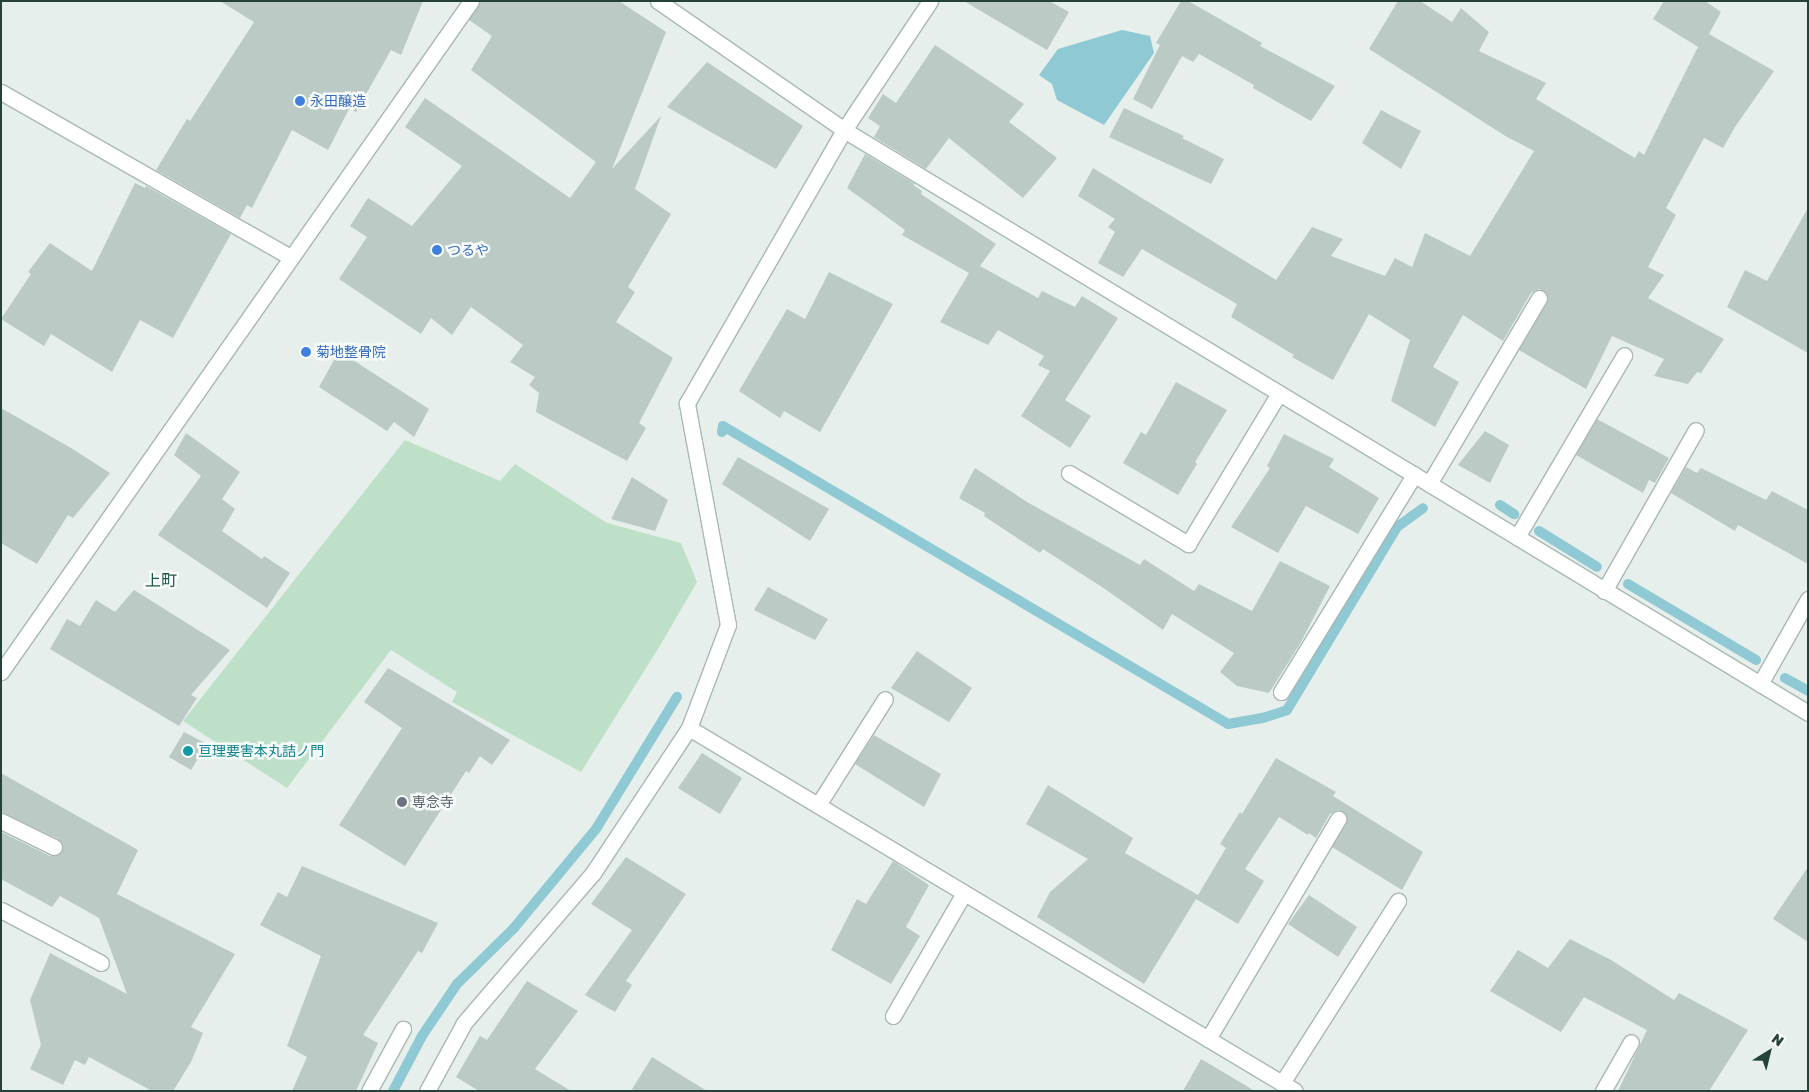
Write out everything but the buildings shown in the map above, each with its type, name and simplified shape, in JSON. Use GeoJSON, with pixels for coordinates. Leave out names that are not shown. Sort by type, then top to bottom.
{"type":"FeatureCollection","features":[{"type":"Feature","properties":{"kind":"street"},"geometry":{"type":"LineString","coordinates":[[1,672],[470,1]]}},
{"type":"Feature","properties":{"kind":"street"},"geometry":{"type":"LineString","coordinates":[[658,1],[844,130],[1808,713]]}},
{"type":"Feature","properties":{"kind":"street"},"geometry":{"type":"LineString","coordinates":[[428,1091],[464,1022],[593,873],[689,728],[728,625],[687,403],[844,130],[930,1]]}},
{"type":"Feature","properties":{"kind":"street"},"geometry":{"type":"LineString","coordinates":[[1,92],[290,258]]}},
{"type":"Feature","properties":{"kind":"street"},"geometry":{"type":"LineString","coordinates":[[1429,484],[1539,298]]}},
{"type":"Feature","properties":{"kind":"street"},"geometry":{"type":"LineString","coordinates":[[1516,537],[1624,354]]}},
{"type":"Feature","properties":{"kind":"street"},"geometry":{"type":"LineString","coordinates":[[1070,473],[1188,544],[1279,393]]}},
{"type":"Feature","properties":{"kind":"street"},"geometry":{"type":"LineString","coordinates":[[1604,591],[1696,430]]}},
{"type":"Feature","properties":{"kind":"street"},"geometry":{"type":"LineString","coordinates":[[1281,692],[1414,475]]}},
{"type":"Feature","properties":{"kind":"street"},"geometry":{"type":"LineString","coordinates":[[1760,684],[1808,599]]}},
{"type":"Feature","properties":{"kind":"street"},"geometry":{"type":"LineString","coordinates":[[818,805],[885,699]]}},
{"type":"Feature","properties":{"kind":"street"},"geometry":{"type":"LineString","coordinates":[[689,728],[1291,1089],[1398,901]]}},
{"type":"Feature","properties":{"kind":"street"},"geometry":{"type":"LineString","coordinates":[[1,820],[54,847]]}},
{"type":"Feature","properties":{"kind":"street"},"geometry":{"type":"LineString","coordinates":[[1208,1039],[1338,820]]}},
{"type":"Feature","properties":{"kind":"street"},"geometry":{"type":"LineString","coordinates":[[893,1016],[964,893]]}},
{"type":"Feature","properties":{"kind":"street"},"geometry":{"type":"LineString","coordinates":[[1,910],[101,963]]}},
{"type":"Feature","properties":{"kind":"street"},"geometry":{"type":"LineString","coordinates":[[369,1091],[404,1029]]}},
{"type":"Feature","properties":{"kind":"street"},"geometry":{"type":"LineString","coordinates":[[1604,1091],[1631,1042]]}},
{"type":"Feature","properties":{"kind":"green space"},"geometry":{"type":"Polygon","coordinates":[[[405,440],[500,481],[515,464],[607,523],[681,543],[697,582],[661,644],[581,772],[452,702],[457,692],[391,650],[287,788],[183,721],[405,440]]]}},
{"type":"Feature","properties":{"kind":"water"},"geometry":{"type":"Polygon","coordinates":[[[1122,30],[1150,36],[1154,53],[1104,125],[1057,100],[1052,84],[1039,75],[1058,49],[1122,30]]]}},
{"type":"Feature","properties":{"kind":"waterway"},"geometry":{"type":"LineString","coordinates":[[722,432],[723,426],[1228,724],[1263,718],[1287,710],[1397,527],[1423,508]]}},
{"type":"Feature","properties":{"kind":"waterway"},"geometry":{"type":"LineString","coordinates":[[1500,505],[1514,514]]}},
{"type":"Feature","properties":{"kind":"waterway"},"geometry":{"type":"LineString","coordinates":[[1539,531],[1597,567]]}},
{"type":"Feature","properties":{"kind":"waterway"},"geometry":{"type":"LineString","coordinates":[[1628,584],[1756,660]]}},
{"type":"Feature","properties":{"kind":"waterway"},"geometry":{"type":"LineString","coordinates":[[1785,678],[1808,691]]}},
{"type":"Feature","properties":{"kind":"waterway"},"geometry":{"type":"LineString","coordinates":[[393,1091],[422,1036],[457,984],[514,928],[596,829],[677,697]]}},
{"type":"Feature","properties":{"kind":"place","name":"永田醸造"},"geometry":{"type":"Point","coordinates":[300,101]}},
{"type":"Feature","properties":{"kind":"place","name":"つるや"},"geometry":{"type":"Point","coordinates":[437,250]}},
{"type":"Feature","properties":{"kind":"place","name":"菊地整骨院"},"geometry":{"type":"Point","coordinates":[306,352]}},
{"type":"Feature","properties":{"kind":"place","name":"亘理要害本丸詰ノ門"},"geometry":{"type":"Point","coordinates":[188,751]}},
{"type":"Feature","properties":{"kind":"place","name":"専念寺"},"geometry":{"type":"Point","coordinates":[402,802]}},
{"type":"Feature","properties":{"kind":"district","name":"上町"},"geometry":{"type":"Point","coordinates":[161,580]}}]}
